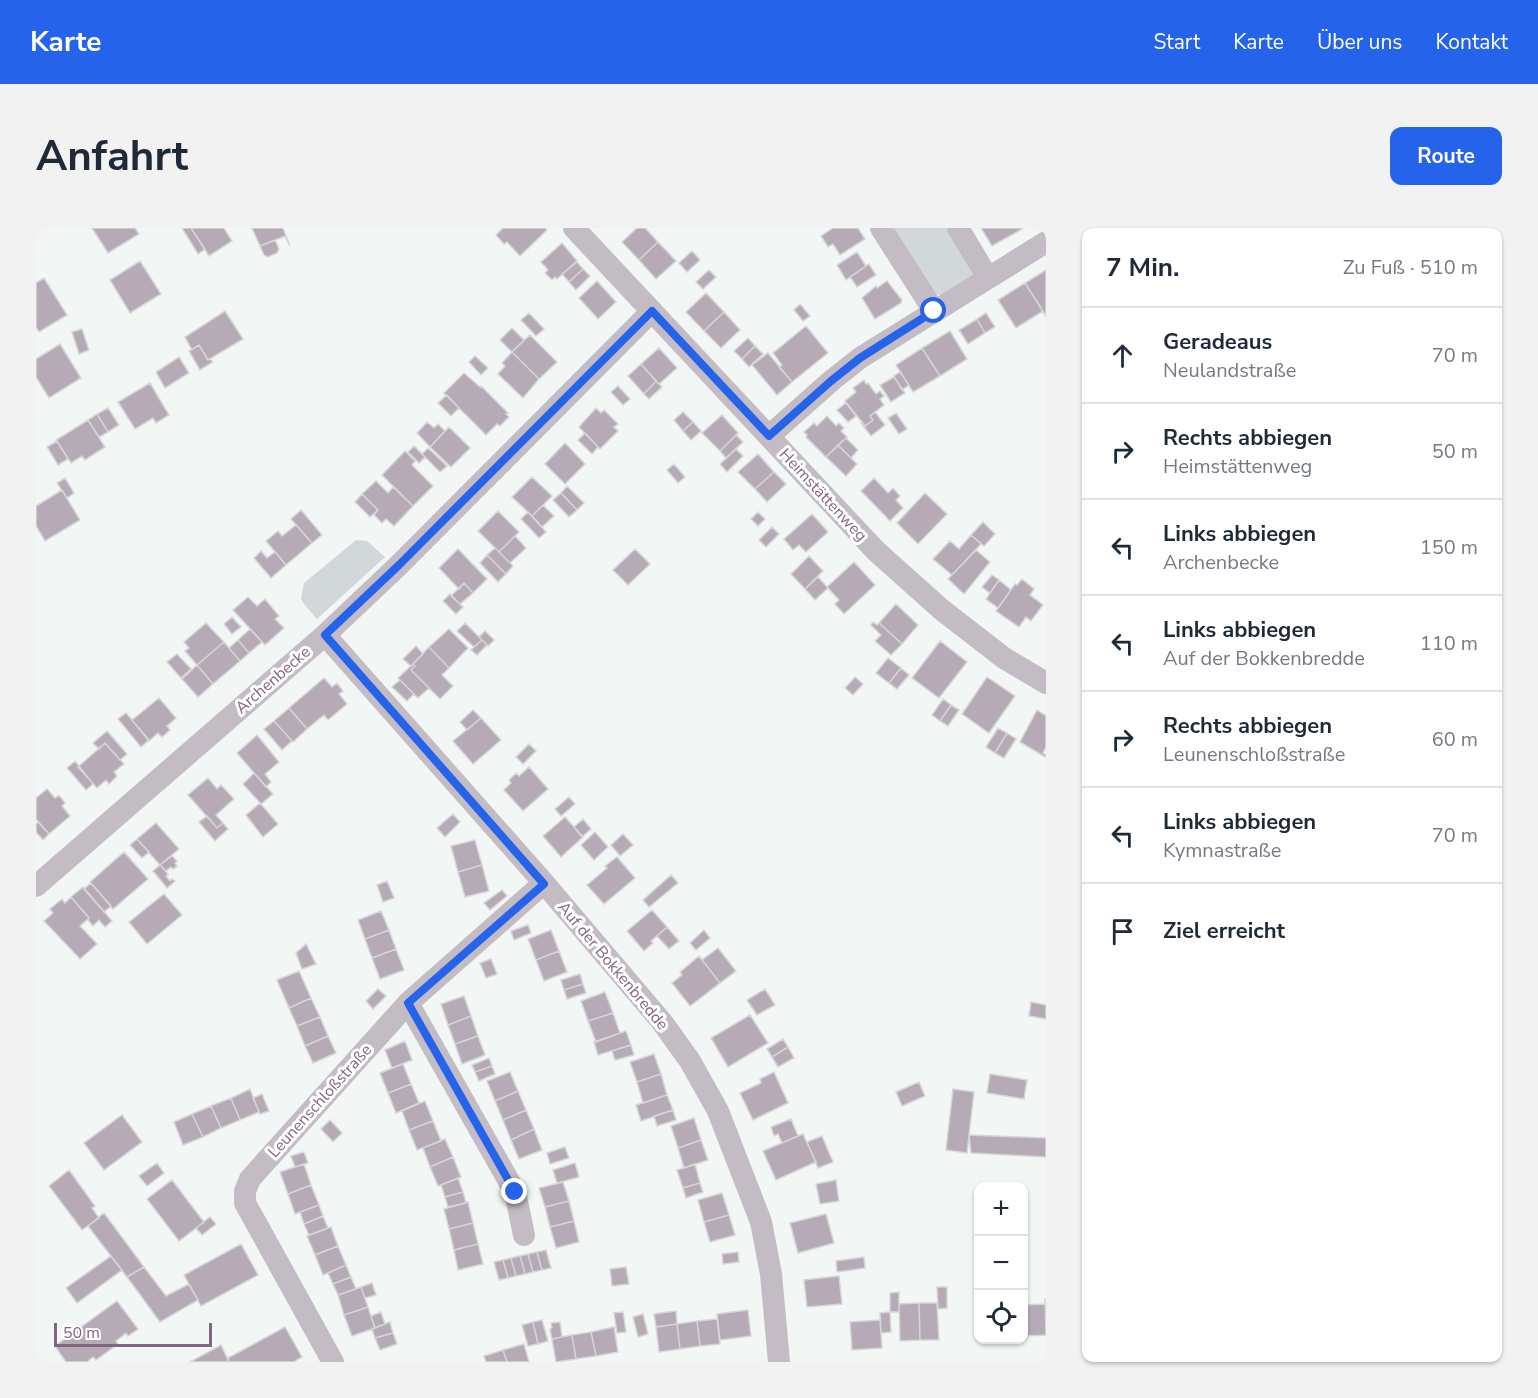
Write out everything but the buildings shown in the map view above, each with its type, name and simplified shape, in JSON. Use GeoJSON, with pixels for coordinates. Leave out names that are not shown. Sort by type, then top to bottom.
{"type":"FeatureCollection","features":[{"type":"Feature","properties":{"kind":"street","name":"Heimstättenweg"},"geometry":{"type":"LineString","coordinates":[[574,228],[876,551],[942,610],[1004,658],[1046,683]]}},
{"type":"Feature","properties":{"kind":"street"},"geometry":{"type":"LineString","coordinates":[[881,228],[934,311]]}},
{"type":"Feature","properties":{"kind":"street"},"geometry":{"type":"LineString","coordinates":[[958,228],[988,279]]}},
{"type":"Feature","properties":{"kind":"street"},"geometry":{"type":"LineString","coordinates":[[769,436],[846,369],[1046,242]]}},
{"type":"Feature","properties":{"kind":"street","name":"Archenbecke"},"geometry":{"type":"LineString","coordinates":[[36,886],[325,635],[399,565],[652,311]]}},
{"type":"Feature","properties":{"kind":"street","name":"Auf der Bokkenbredde"},"geometry":{"type":"LineString","coordinates":[[325,635],[544,884],[662,1022],[690,1061],[718,1110],[761,1222],[771,1274],[779,1362]]}},
{"type":"Feature","properties":{"kind":"street","name":"Leunenschloßstraße"},"geometry":{"type":"LineString","coordinates":[[333,1362],[245,1203],[245,1191],[250,1179],[408,1003],[544,884]]}},
{"type":"Feature","properties":{"kind":"street"},"geometry":{"type":"LineString","coordinates":[[408,1003],[515,1192],[524,1235]]}},
{"type":"Feature","properties":{"kind":"shaded area"},"geometry":{"type":"Polygon","coordinates":[[[891,228],[949,228],[973,275],[949,293],[938,295],[933,293],[891,228]]]}},
{"type":"Feature","properties":{"kind":"shaded area"},"geometry":{"type":"Polygon","coordinates":[[[356,540],[367,541],[385,557],[317,619],[301,598],[304,583],[356,540]]]}},
{"type":"Feature","properties":{"kind":"route"},"geometry":{"type":"LineString","coordinates":[[515,1192],[408,1003],[544,884],[325,635],[399,565],[652,311],[769,436],[860,358],[934,311]]}}]}
